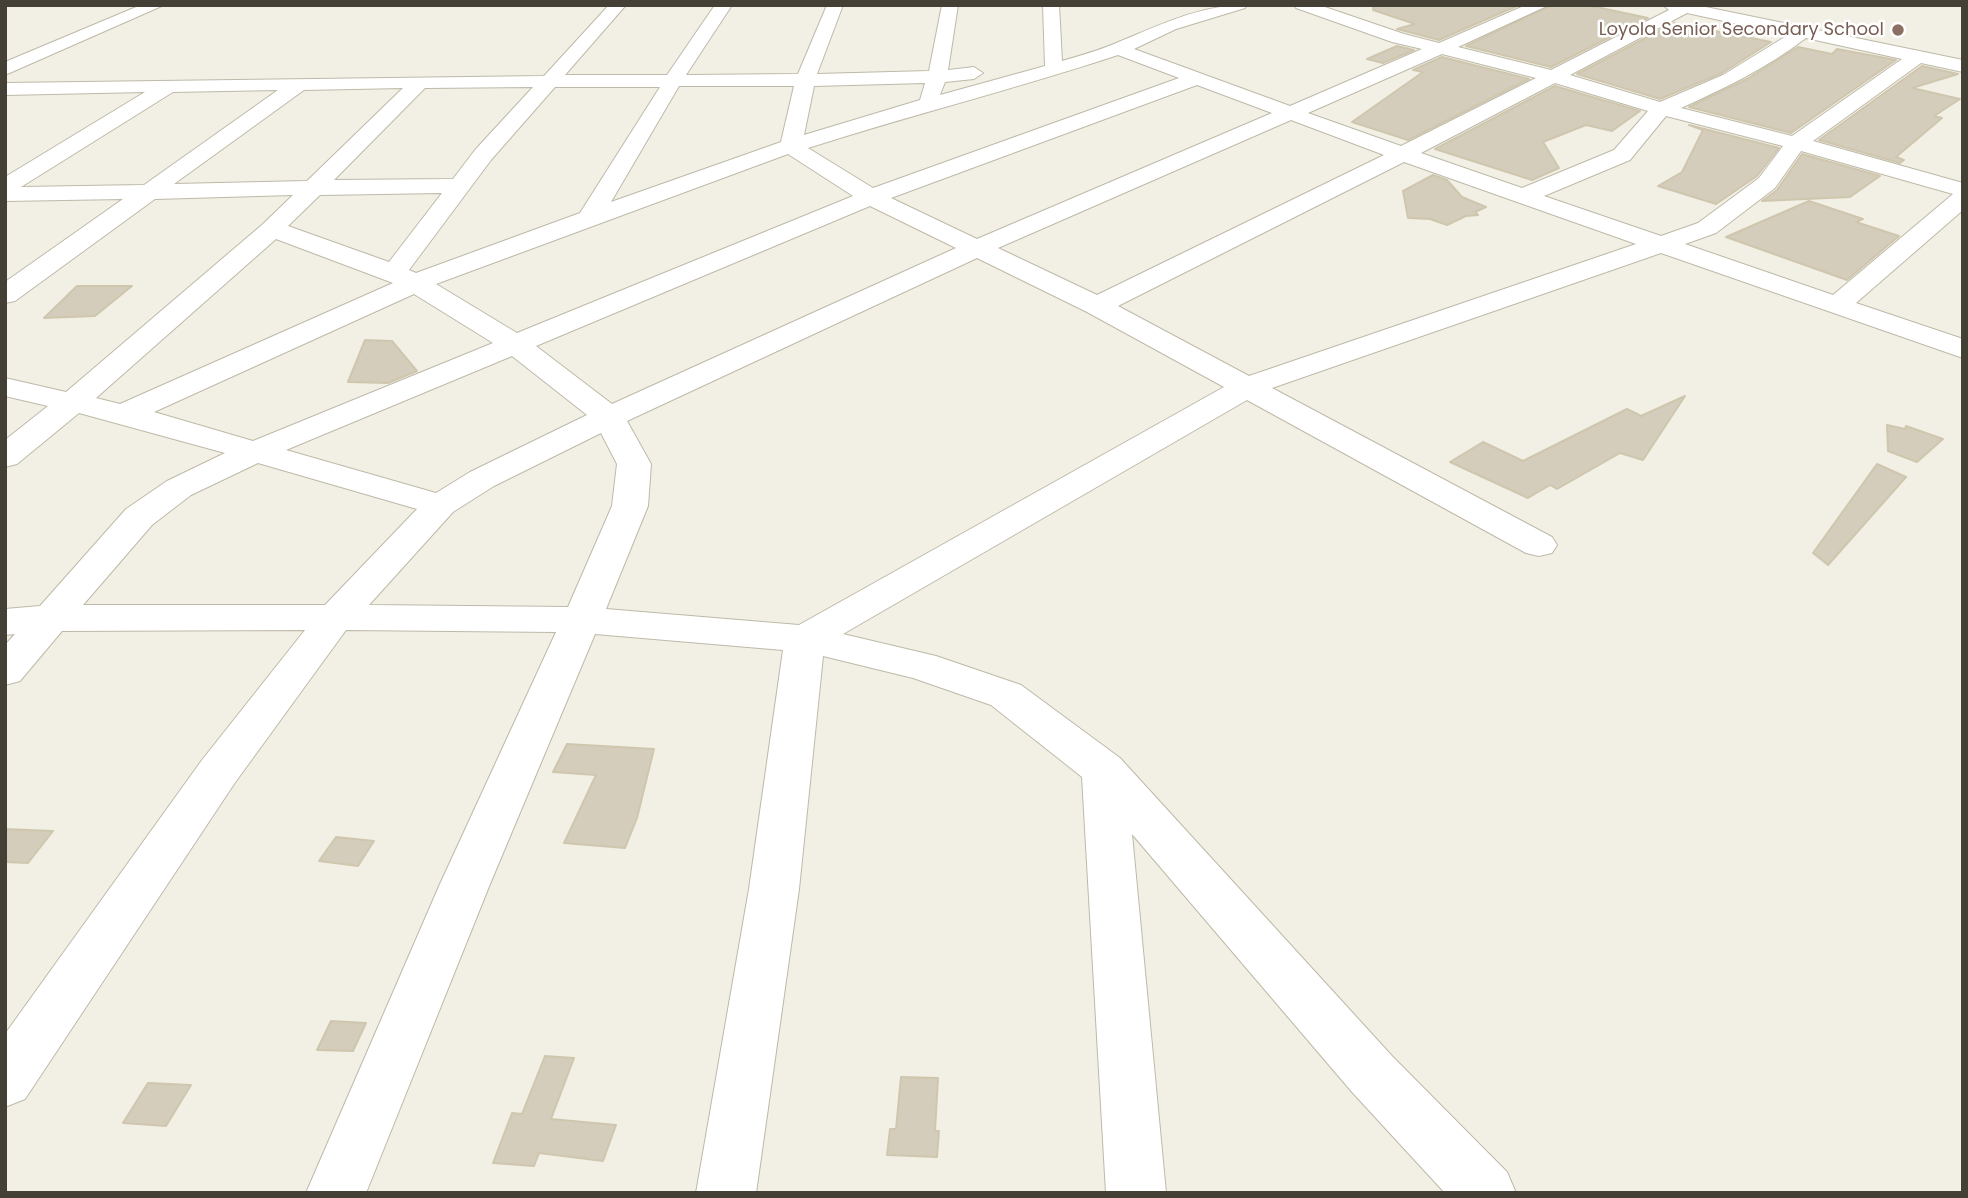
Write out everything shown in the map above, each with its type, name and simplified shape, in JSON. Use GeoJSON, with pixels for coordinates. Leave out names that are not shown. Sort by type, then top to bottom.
{"type":"FeatureCollection","features":[{"type":"Feature","properties":{"kind":"street"},"geometry":{"type":"LineString","coordinates":[[5,69],[156,5]]}},
{"type":"Feature","properties":{"kind":"street"},"geometry":{"type":"LineString","coordinates":[[405,278],[460,186],[547,82],[618,5]]}},
{"type":"Feature","properties":{"kind":"street"},"geometry":{"type":"LineString","coordinates":[[590,219],[691,51],[724,5]]}},
{"type":"Feature","properties":{"kind":"street"},"geometry":{"type":"LineString","coordinates":[[791,146],[805,80],[835,5]]}},
{"type":"Feature","properties":{"kind":"street"},"geometry":{"type":"LineString","coordinates":[[927,104],[937,77],[950,5]]}},
{"type":"Feature","properties":{"kind":"street"},"geometry":{"type":"LineString","coordinates":[[1051,5],[1053,64]]}},
{"type":"Feature","properties":{"kind":"street"},"geometry":{"type":"LineString","coordinates":[[124,414],[405,278],[590,219],[791,146],[927,104],[1032,77],[1118,49],[1170,16],[1239,5]]}},
{"type":"Feature","properties":{"kind":"street"},"geometry":{"type":"LineString","coordinates":[[1302,5],[1349,22],[1440,48],[1556,77],[1661,109],[1796,143],[1963,190]]}},
{"type":"Feature","properties":{"kind":"street"},"geometry":{"type":"LineString","coordinates":[[5,1082],[218,772],[334,619],[441,505],[482,479],[609,417],[979,247],[1541,5]]}},
{"type":"Feature","properties":{"kind":"street"},"geometry":{"type":"LineString","coordinates":[[1097,306],[1556,77],[1678,7],[1963,66]]}},
{"type":"Feature","properties":{"kind":"street"},"geometry":{"type":"LineString","coordinates":[[1349,22],[1370,14]]}},
{"type":"Feature","properties":{"kind":"street"},"geometry":{"type":"LineString","coordinates":[[1523,196],[1622,155],[1661,109],[1730,79],[1772,55],[1802,33]]}},
{"type":"Feature","properties":{"kind":"street"},"geometry":{"type":"LineString","coordinates":[[1118,49],[1404,155],[1963,349]]}},
{"type":"Feature","properties":{"kind":"street"},"geometry":{"type":"LineString","coordinates":[[806,639],[1249,386],[1707,228],[1767,183],[1796,143],[1918,56]]}},
{"type":"Feature","properties":{"kind":"street"},"geometry":{"type":"LineString","coordinates":[[5,89],[937,77],[1077,62]]}},
{"type":"Feature","properties":{"kind":"street"},"geometry":{"type":"LineString","coordinates":[[5,671],[139,517],[178,488],[256,451],[871,197],[1195,79]]}},
{"type":"Feature","properties":{"kind":"street"},"geometry":{"type":"LineString","coordinates":[[5,457],[72,403],[272,229],[420,82]]}},
{"type":"Feature","properties":{"kind":"street"},"geometry":{"type":"LineString","coordinates":[[5,295],[299,84]]}},
{"type":"Feature","properties":{"kind":"street"},"geometry":{"type":"LineString","coordinates":[[5,187],[169,86]]}},
{"type":"Feature","properties":{"kind":"street"},"geometry":{"type":"LineString","coordinates":[[5,103],[34,88]]}},
{"type":"Feature","properties":{"kind":"street"},"geometry":{"type":"LineString","coordinates":[[791,146],[871,197],[1097,306],[1172,349],[1249,386],[1539,545]]}},
{"type":"Feature","properties":{"kind":"street"},"geometry":{"type":"LineString","coordinates":[[5,194],[146,193],[315,186],[460,186]]}},
{"type":"Feature","properties":{"kind":"street"},"geometry":{"type":"LineString","coordinates":[[1837,305],[1963,198]]}},
{"type":"Feature","properties":{"kind":"street"},"geometry":{"type":"LineString","coordinates":[[272,229],[405,278],[515,344],[609,417],[634,464],[630,506],[465,884],[337,1193]]}},
{"type":"Feature","properties":{"kind":"street"},"geometry":{"type":"LineString","coordinates":[[5,387],[124,414],[441,505]]}},
{"type":"Feature","properties":{"kind":"street"},"geometry":{"type":"LineString","coordinates":[[5,622],[52,618],[459,617],[582,620],[806,639],[922,666],[1006,695],[1104,770],[1372,1074],[1486,1193]]}},
{"type":"Feature","properties":{"kind":"street"},"geometry":{"type":"LineString","coordinates":[[726,1193],[774,889],[806,639]]}},
{"type":"Feature","properties":{"kind":"street"},"geometry":{"type":"LineString","coordinates":[[1104,770],[1136,1193]]}},
{"type":"Feature","properties":{"kind":"building"},"geometry":{"type":"Polygon","coordinates":[[[1374,5],[1519,5],[1439,40],[1397,29],[1415,24],[1373,10],[1374,5]]]}},
{"type":"Feature","properties":{"kind":"building"},"geometry":{"type":"Polygon","coordinates":[[[1551,5],[1587,5],[1648,18],[1551,67],[1466,46],[1551,5]]]}},
{"type":"Feature","properties":{"kind":"building"},"geometry":{"type":"Polygon","coordinates":[[[1674,23],[1771,42],[1722,73],[1660,99],[1577,74],[1674,23]]]}},
{"type":"Feature","properties":{"kind":"building"},"geometry":{"type":"Polygon","coordinates":[[[1397,46],[1414,50],[1383,63],[1367,59],[1397,46]]]}},
{"type":"Feature","properties":{"kind":"building"},"geometry":{"type":"Polygon","coordinates":[[[1798,47],[1832,54],[1837,49],[1896,60],[1791,133],[1689,107],[1747,79],[1798,47]]]}},
{"type":"Feature","properties":{"kind":"building"},"geometry":{"type":"Polygon","coordinates":[[[1442,57],[1529,79],[1408,140],[1352,122],[1423,72],[1413,70],[1442,57]]]}},
{"type":"Feature","properties":{"kind":"building"},"geometry":{"type":"Polygon","coordinates":[[[1922,66],[1958,74],[1912,88],[1960,99],[1934,116],[1942,118],[1896,157],[1904,160],[1900,163],[1819,140],[1922,66]]]}},
{"type":"Feature","properties":{"kind":"building"},"geometry":{"type":"Polygon","coordinates":[[[1555,86],[1640,111],[1612,131],[1586,125],[1543,142],[1559,168],[1532,180],[1435,149],[1555,86]]]}},
{"type":"Feature","properties":{"kind":"building"},"geometry":{"type":"Polygon","coordinates":[[[1689,125],[1779,148],[1757,176],[1716,204],[1658,186],[1682,172],[1703,130],[1689,125]]]}},
{"type":"Feature","properties":{"kind":"building"},"geometry":{"type":"Polygon","coordinates":[[[1802,154],[1880,176],[1850,197],[1762,201],[1777,190],[1802,154]]]}},
{"type":"Feature","properties":{"kind":"building"},"geometry":{"type":"Polygon","coordinates":[[[1433,175],[1447,180],[1462,197],[1486,207],[1475,212],[1478,215],[1466,216],[1447,225],[1430,219],[1408,218],[1403,191],[1433,175]]]}},
{"type":"Feature","properties":{"kind":"building"},"geometry":{"type":"Polygon","coordinates":[[[1809,201],[1863,219],[1856,222],[1899,236],[1847,280],[1726,237],[1809,201]]]}},
{"type":"Feature","properties":{"kind":"building"},"geometry":{"type":"Polygon","coordinates":[[[77,286],[132,286],[95,316],[44,318],[77,286]]]}},
{"type":"Feature","properties":{"kind":"building"},"geometry":{"type":"Polygon","coordinates":[[[365,340],[392,341],[417,371],[388,383],[348,382],[365,340]]]}},
{"type":"Feature","properties":{"kind":"building"},"geometry":{"type":"Polygon","coordinates":[[[1685,396],[1643,460],[1620,453],[1557,489],[1550,485],[1528,498],[1450,462],[1483,442],[1523,461],[1627,409],[1641,416],[1685,396]]]}},
{"type":"Feature","properties":{"kind":"building"},"geometry":{"type":"Polygon","coordinates":[[[1887,425],[1905,429],[1906,426],[1943,439],[1917,462],[1888,451],[1887,425]]]}},
{"type":"Feature","properties":{"kind":"building"},"geometry":{"type":"Polygon","coordinates":[[[1877,464],[1906,477],[1828,565],[1813,553],[1877,464]]]}},
{"type":"Feature","properties":{"kind":"building"},"geometry":{"type":"Polygon","coordinates":[[[567,744],[654,749],[637,818],[625,848],[564,843],[596,775],[553,772],[567,744]]]}},
{"type":"Feature","properties":{"kind":"building"},"geometry":{"type":"Polygon","coordinates":[[[5,829],[53,831],[28,863],[5,862],[5,829]]]}},
{"type":"Feature","properties":{"kind":"building"},"geometry":{"type":"Polygon","coordinates":[[[336,837],[374,841],[358,866],[319,861],[336,837]]]}},
{"type":"Feature","properties":{"kind":"building"},"geometry":{"type":"Polygon","coordinates":[[[331,1021],[366,1023],[353,1051],[317,1050],[331,1021]]]}},
{"type":"Feature","properties":{"kind":"building"},"geometry":{"type":"Polygon","coordinates":[[[545,1056],[574,1058],[551,1119],[616,1125],[603,1161],[539,1153],[534,1166],[493,1163],[512,1113],[522,1114],[545,1056]]]}},
{"type":"Feature","properties":{"kind":"building"},"geometry":{"type":"Polygon","coordinates":[[[901,1077],[938,1078],[935,1131],[939,1131],[937,1157],[887,1155],[890,1129],[896,1129],[901,1077]]]}},
{"type":"Feature","properties":{"kind":"building"},"geometry":{"type":"Polygon","coordinates":[[[148,1083],[191,1085],[166,1126],[123,1123],[148,1083]]]}},
{"type":"Feature","properties":{"kind":"place","name":"Loyola Senior Secondary School"},"geometry":{"type":"Point","coordinates":[1898,30]}}]}
